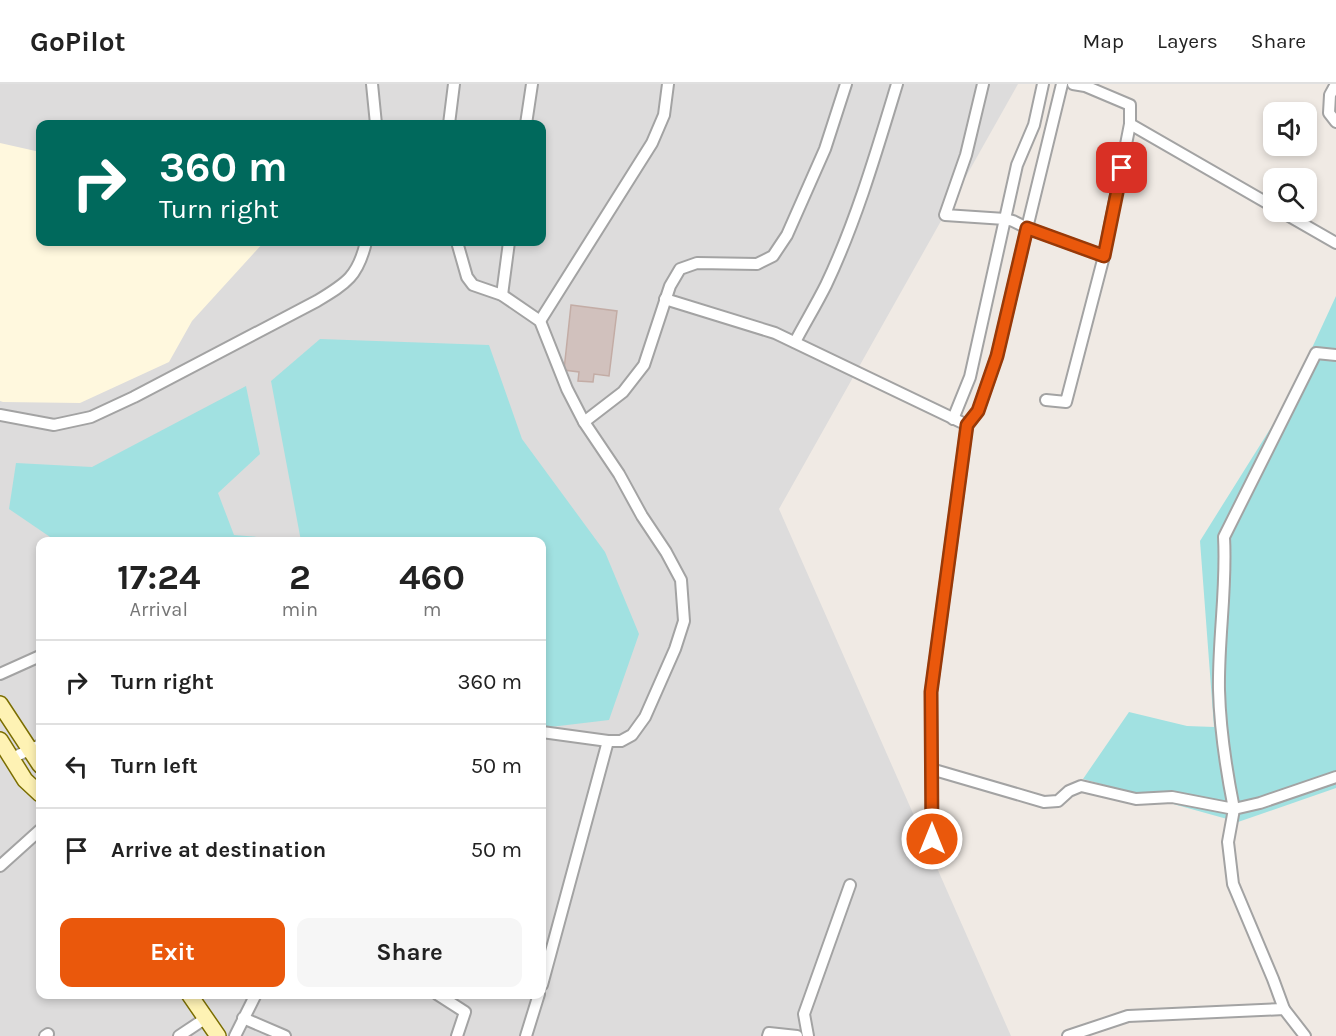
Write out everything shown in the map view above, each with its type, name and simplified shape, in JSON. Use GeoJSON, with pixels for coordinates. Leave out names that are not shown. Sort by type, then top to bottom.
{"type":"FeatureCollection","features":[{"type":"Feature","properties":{"kind":"main road"},"geometry":{"type":"LineString","coordinates":[[0,704],[35,747]]}},
{"type":"Feature","properties":{"kind":"main road"},"geometry":{"type":"LineString","coordinates":[[0,740],[25,780],[36,790]]}},
{"type":"Feature","properties":{"kind":"main road"},"geometry":{"type":"LineString","coordinates":[[193,999],[219,1036]]}},
{"type":"Feature","properties":{"kind":"street"},"geometry":{"type":"LineString","coordinates":[[372,84],[376,120]]}},
{"type":"Feature","properties":{"kind":"street"},"geometry":{"type":"LineString","coordinates":[[450,120],[454,84]]}},
{"type":"Feature","properties":{"kind":"street"},"geometry":{"type":"LineString","coordinates":[[527,120],[532,84]]}},
{"type":"Feature","properties":{"kind":"street"},"geometry":{"type":"LineString","coordinates":[[540,321],[652,143],[664,116],[668,84]]}},
{"type":"Feature","properties":{"kind":"street"},"geometry":{"type":"LineString","coordinates":[[584,422],[623,392],[644,365],[665,299],[680,269],[697,263],[757,264],[773,255],[787,235],[825,149],[846,84]]}},
{"type":"Feature","properties":{"kind":"street"},"geometry":{"type":"LineString","coordinates":[[795,342],[826,285],[860,198],[897,84]]}},
{"type":"Feature","properties":{"kind":"street"},"geometry":{"type":"LineString","coordinates":[[982,84],[966,155],[945,215],[1005,219],[1104,256]]}},
{"type":"Feature","properties":{"kind":"street"},"geometry":{"type":"LineString","coordinates":[[953,418],[970,377],[1017,165],[1034,125],[1042,84]]}},
{"type":"Feature","properties":{"kind":"street"},"geometry":{"type":"LineString","coordinates":[[932,839],[931,692],[967,425],[978,411],[997,356],[1062,84]]}},
{"type":"Feature","properties":{"kind":"street"},"geometry":{"type":"LineString","coordinates":[[1046,400],[1066,402],[1104,256],[1130,124],[1130,105],[1084,86],[1073,84]]}},
{"type":"Feature","properties":{"kind":"street"},"geometry":{"type":"LineString","coordinates":[[1336,84],[1330,95],[1329,113],[1336,122]]}},
{"type":"Feature","properties":{"kind":"street"},"geometry":{"type":"LineString","coordinates":[[1130,124],[1263,201]]}},
{"type":"Feature","properties":{"kind":"street"},"geometry":{"type":"LineString","coordinates":[[1299,222],[1336,243]]}},
{"type":"Feature","properties":{"kind":"street"},"geometry":{"type":"LineString","coordinates":[[0,415],[54,425],[91,417],[134,398],[345,284],[354,274],[365,246]]}},
{"type":"Feature","properties":{"kind":"street"},"geometry":{"type":"LineString","coordinates":[[458,246],[467,277],[473,285],[502,295],[540,321],[567,389],[584,422],[619,474],[681,580],[684,621],[675,649],[645,717],[632,735],[621,741],[608,741],[546,733]]}},
{"type":"Feature","properties":{"kind":"street"},"geometry":{"type":"LineString","coordinates":[[502,295],[508,246]]}},
{"type":"Feature","properties":{"kind":"street"},"geometry":{"type":"LineString","coordinates":[[665,299],[775,333],[967,425]]}},
{"type":"Feature","properties":{"kind":"street"},"geometry":{"type":"LineString","coordinates":[[1305,1036],[1284,1009],[1233,884],[1228,842],[1234,809],[1221,743],[1219,688],[1225,567],[1224,537],[1316,353],[1336,355]]}},
{"type":"Feature","properties":{"kind":"street"},"geometry":{"type":"LineString","coordinates":[[0,674],[36,658]]}},
{"type":"Feature","properties":{"kind":"street"},"geometry":{"type":"LineString","coordinates":[[546,970],[608,741]]}},
{"type":"Feature","properties":{"kind":"street"},"geometry":{"type":"LineString","coordinates":[[12,758],[35,747]]}},
{"type":"Feature","properties":{"kind":"street"},"geometry":{"type":"LineString","coordinates":[[931,769],[1044,802],[1058,801],[1069,791],[1081,786],[1136,799],[1172,797],[1234,809],[1260,803],[1336,777]]}},
{"type":"Feature","properties":{"kind":"street"},"geometry":{"type":"LineString","coordinates":[[0,866],[36,834]]}},
{"type":"Feature","properties":{"kind":"street"},"geometry":{"type":"LineString","coordinates":[[808,1036],[804,1014],[850,885]]}},
{"type":"Feature","properties":{"kind":"street"},"geometry":{"type":"LineString","coordinates":[[235,1036],[253,999]]}},
{"type":"Feature","properties":{"kind":"street"},"geometry":{"type":"LineString","coordinates":[[445,999],[465,1012],[458,1036]]}},
{"type":"Feature","properties":{"kind":"street"},"geometry":{"type":"LineString","coordinates":[[526,1036],[537,999]]}},
{"type":"Feature","properties":{"kind":"street"},"geometry":{"type":"LineString","coordinates":[[1068,1036],[1128,1016],[1284,1009]]}},
{"type":"Feature","properties":{"kind":"street"},"geometry":{"type":"LineString","coordinates":[[178,1036],[206,1018]]}},
{"type":"Feature","properties":{"kind":"street"},"geometry":{"type":"LineString","coordinates":[[243,1018],[285,1036]]}},
{"type":"Feature","properties":{"kind":"street"},"geometry":{"type":"LineString","coordinates":[[768,1036],[769,1033],[797,1036]]}},
{"type":"Feature","properties":{"kind":"shaded area"},"geometry":{"type":"Polygon","coordinates":[[[0,84],[1018,84],[779,509],[1011,1036],[0,1036],[0,84]]]}},
{"type":"Feature","properties":{"kind":"shaded area"},"geometry":{"type":"Polygon","coordinates":[[[0,143],[36,151],[36,246],[260,246],[192,321],[169,362],[80,403],[0,401],[0,143]]]}},
{"type":"Feature","properties":{"kind":"water"},"geometry":{"type":"Polygon","coordinates":[[[1336,296],[1336,788],[1238,822],[1083,779],[1129,712],[1187,726],[1214,727],[1200,541],[1287,402],[1336,296]]]}},
{"type":"Feature","properties":{"kind":"water"},"geometry":{"type":"Polygon","coordinates":[[[320,339],[489,345],[522,439],[605,552],[639,634],[609,720],[546,728],[546,537],[300,537],[271,381],[320,339]]]}},
{"type":"Feature","properties":{"kind":"water"},"geometry":{"type":"Polygon","coordinates":[[[246,386],[260,454],[218,493],[234,535],[258,537],[50,537],[9,509],[16,463],[92,467],[246,386]]]}},
{"type":"Feature","properties":{"kind":"building"},"geometry":{"type":"Polygon","coordinates":[[[571,305],[617,311],[609,376],[594,374],[593,382],[578,381],[579,372],[564,370],[571,305]]]}},
{"type":"Feature","properties":{"kind":"route"},"geometry":{"type":"LineString","coordinates":[[932,839],[931,692],[967,425],[978,411],[997,356],[1027,228],[1104,256],[1122,168]]}}]}
